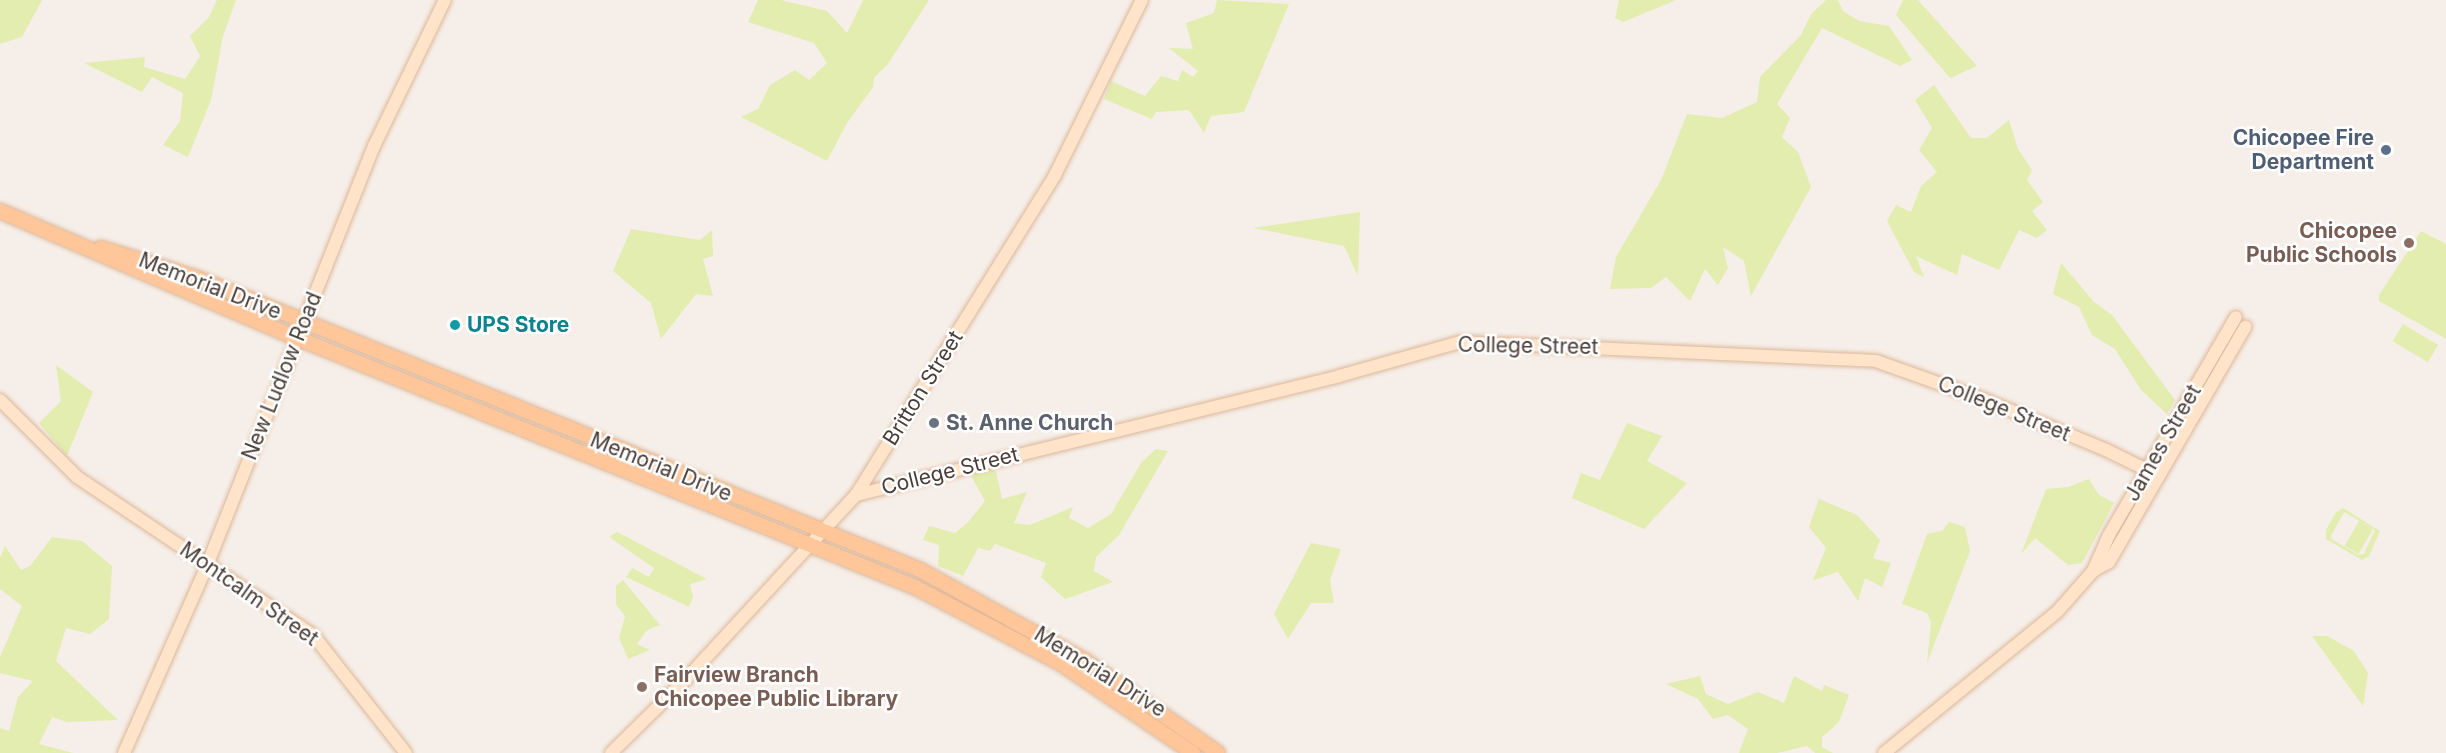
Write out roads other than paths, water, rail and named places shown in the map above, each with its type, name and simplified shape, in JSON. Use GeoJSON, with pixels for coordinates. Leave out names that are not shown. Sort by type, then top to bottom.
{"type":"FeatureCollection","features":[{"type":"Feature","properties":{"kind":"main road","name":"Memorial Drive"},"geometry":{"type":"LineString","coordinates":[[0,211],[297,338],[813,544],[942,600],[1032,646],[1115,698],[1193,753]]}},
{"type":"Feature","properties":{"kind":"main road","name":"Memorial Drive"},"geometry":{"type":"LineString","coordinates":[[74,243],[153,262],[920,570],[1029,627],[1128,687],[1218,753]]}},
{"type":"Feature","properties":{"kind":"street","name":"New Ludlow Road"},"geometry":{"type":"LineString","coordinates":[[124,753],[208,563],[374,146],[444,0]]}},
{"type":"Feature","properties":{"kind":"street","name":"Britton Street"},"geometry":{"type":"LineString","coordinates":[[611,753],[813,544],[856,495],[1055,175],[1142,0]]}},
{"type":"Feature","properties":{"kind":"street","name":"James Street"},"geometry":{"type":"LineString","coordinates":[[2094,571],[2099,554],[2236,317]]}},
{"type":"Feature","properties":{"kind":"street","name":"James Street"},"geometry":{"type":"LineString","coordinates":[[1884,753],[2057,612],[2094,571],[2109,562],[2245,327]]}},
{"type":"Feature","properties":{"kind":"street","name":"College Street"},"geometry":{"type":"LineString","coordinates":[[856,495],[1339,376],[1460,342],[1851,357],[1876,361],[1973,395],[2159,476]]}},
{"type":"Feature","properties":{"kind":"street","name":"Montcalm Street"},"geometry":{"type":"LineString","coordinates":[[0,400],[63,465],[208,563],[322,644],[406,753]]}},
{"type":"Feature","properties":{"kind":"place","name":"Chicopee Fire Department"},"geometry":{"type":"Point","coordinates":[2386,150]}},
{"type":"Feature","properties":{"kind":"place","name":"Chicopee Public Schools"},"geometry":{"type":"Point","coordinates":[2409,243]}},
{"type":"Feature","properties":{"kind":"place","name":"UPS Store"},"geometry":{"type":"Point","coordinates":[455,325]}},
{"type":"Feature","properties":{"kind":"place","name":"St. Anne Church"},"geometry":{"type":"Point","coordinates":[934,423]}},
{"type":"Feature","properties":{"kind":"place","name":"Fairview Branch Chicopee Public Library"},"geometry":{"type":"Point","coordinates":[642,687]}}]}
